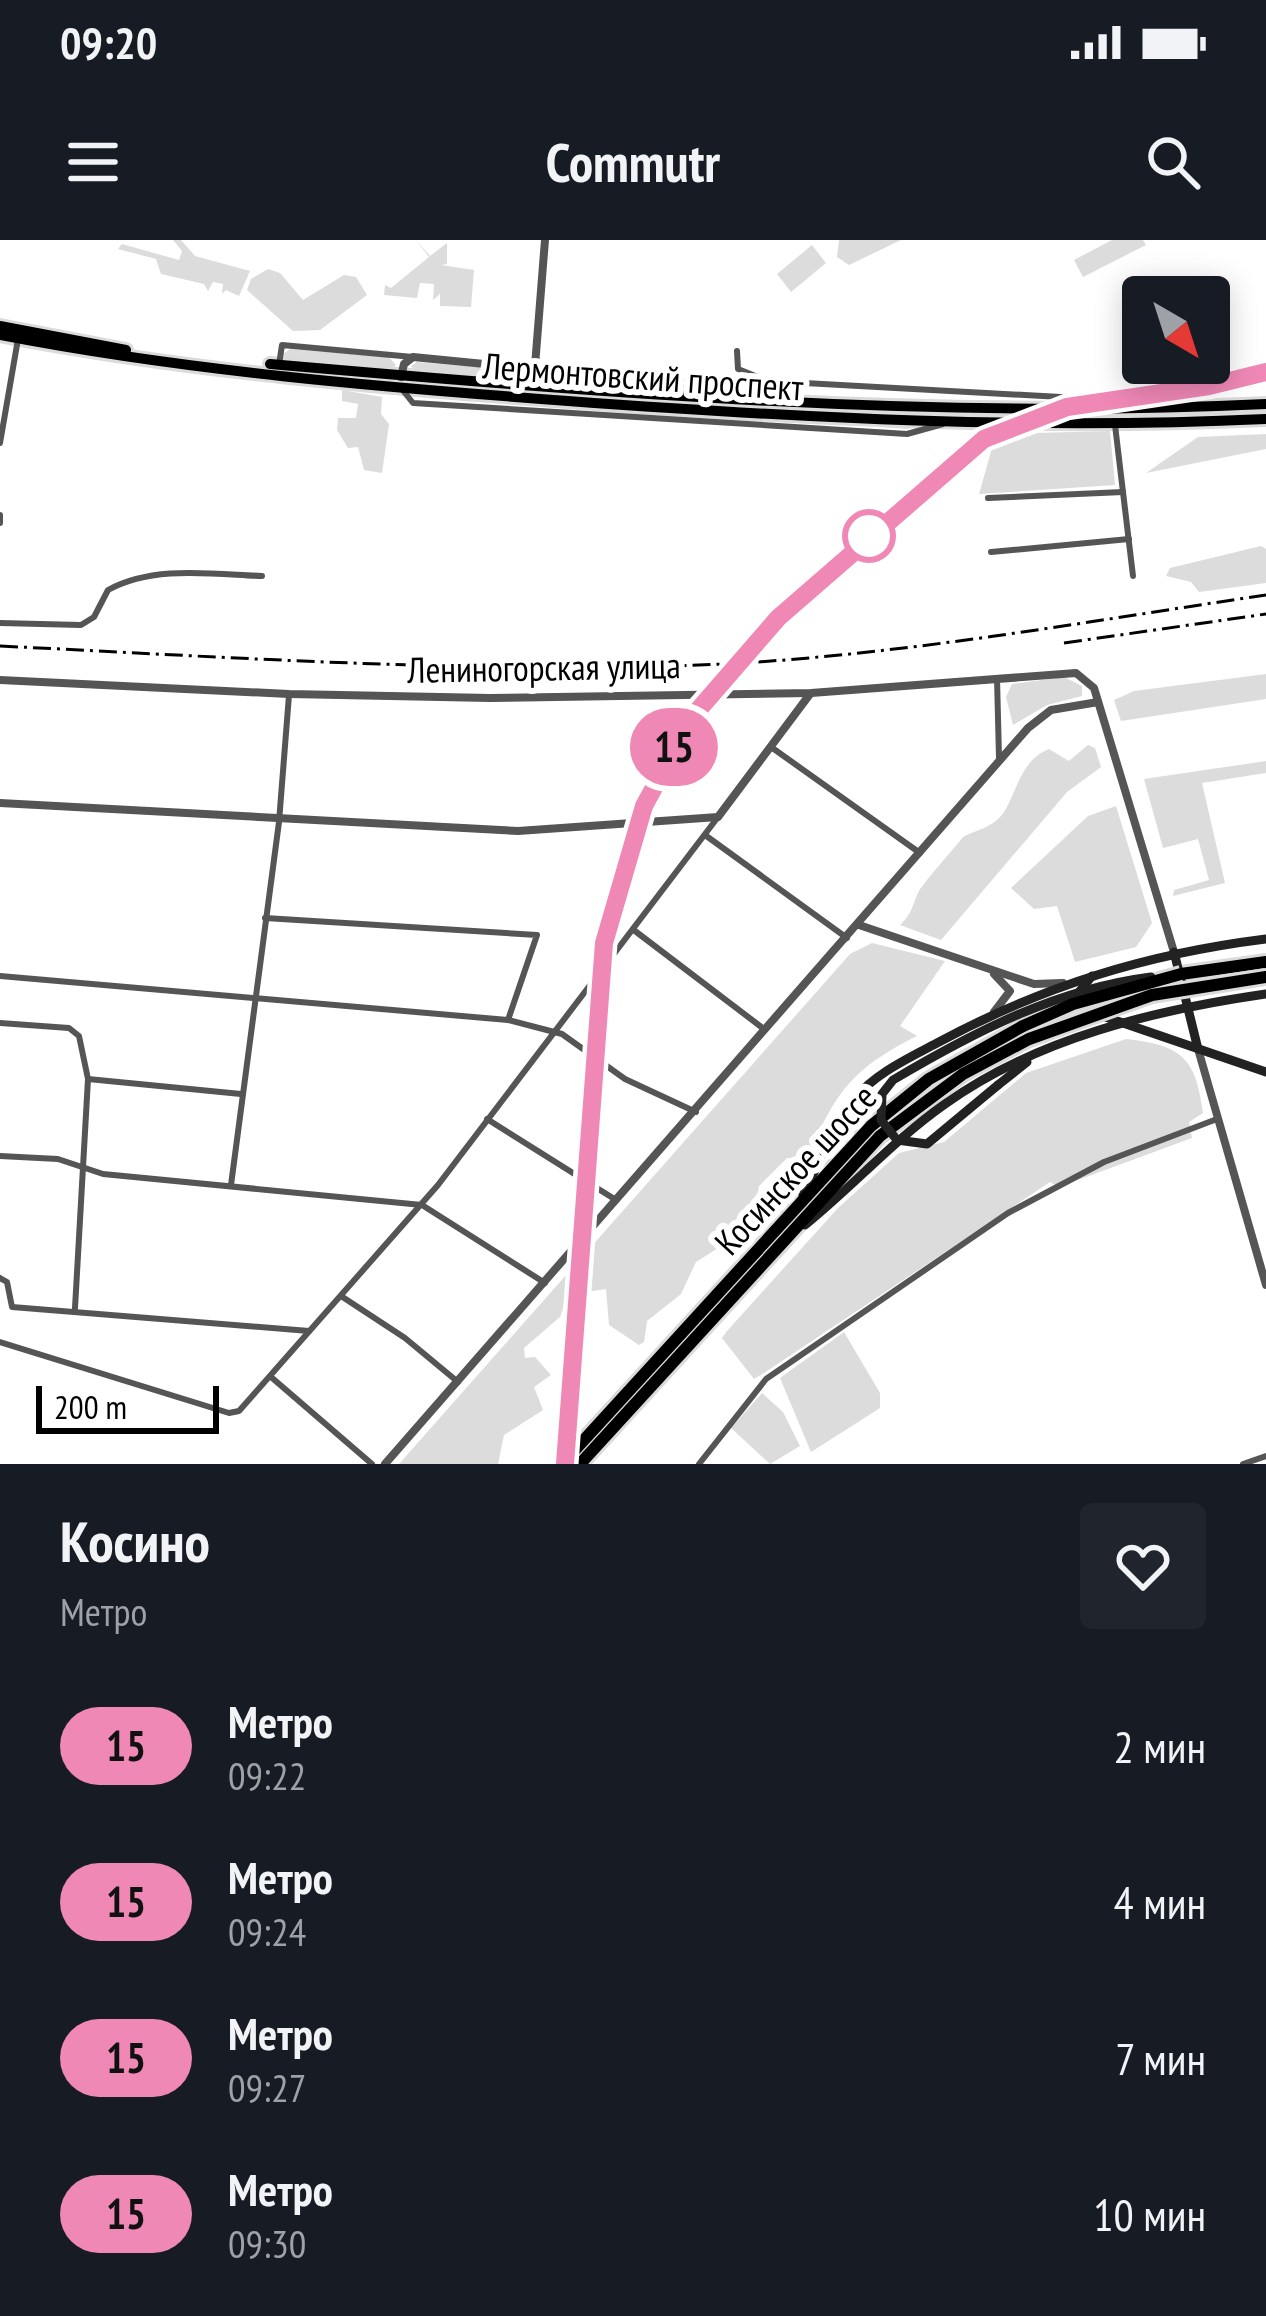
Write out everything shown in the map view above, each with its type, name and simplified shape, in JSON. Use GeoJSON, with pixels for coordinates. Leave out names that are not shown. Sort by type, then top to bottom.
{"type":"FeatureCollection","features":[{"type":"Feature","properties":{"kind":"highway","name":"Косинское шоссе"},"geometry":{"type":"LineString","coordinates":[[580,1464],[895,1124],[963,1074],[1073,1004],[1181,974],[1266,962]]}},
{"type":"Feature","properties":{"kind":"highway","name":"Косинское шоссе"},"geometry":{"type":"LineString","coordinates":[[562,1464],[847,1150],[906,1096],[959,1059],[1026,1032],[1152,995],[1266,977]]}},
{"type":"Feature","properties":{"kind":"main road"},"geometry":{"type":"LineString","coordinates":[[0,330],[19,334]]}},
{"type":"Feature","properties":{"kind":"main road","name":"Лермонтовский проспект"},"geometry":{"type":"LineString","coordinates":[[19,334],[401,382],[867,407],[946,423],[1115,424],[1266,418]]}},
{"type":"Feature","properties":{"kind":"main road","name":"Лермонтовский проспект"},"geometry":{"type":"LineString","coordinates":[[19,334],[126,357],[401,382],[916,416],[1266,404]]}},
{"type":"Feature","properties":{"kind":"main road"},"geometry":{"type":"LineString","coordinates":[[790,1216],[840,1117],[867,1085],[992,1013],[1063,983],[1174,952],[1266,940]]}},
{"type":"Feature","properties":{"kind":"main road"},"geometry":{"type":"LineString","coordinates":[[1174,952],[1198,1049]]}},
{"type":"Feature","properties":{"kind":"main road"},"geometry":{"type":"LineString","coordinates":[[1096,972],[1079,992],[1088,1011],[1266,1072]]}},
{"type":"Feature","properties":{"kind":"main road"},"geometry":{"type":"LineString","coordinates":[[1041,1052],[927,1144],[897,1140],[880,1120],[882,1094],[893,1080],[1016,1013],[1072,993],[1181,974]]}},
{"type":"Feature","properties":{"kind":"main road"},"geometry":{"type":"LineString","coordinates":[[775,1253],[934,1111],[990,1075],[1122,1024],[1187,1006],[1266,994]]}},
{"type":"Feature","properties":{"kind":"street"},"geometry":{"type":"LineString","coordinates":[[535,366],[545,240]]}},
{"type":"Feature","properties":{"kind":"street"},"geometry":{"type":"LineString","coordinates":[[0,443],[19,334]]}},
{"type":"Feature","properties":{"kind":"street"},"geometry":{"type":"LineString","coordinates":[[279,365],[282,345],[751,390],[790,403]]}},
{"type":"Feature","properties":{"kind":"street"},"geometry":{"type":"LineString","coordinates":[[737,351],[738,369],[763,380],[1097,399]]}},
{"type":"Feature","properties":{"kind":"street"},"geometry":{"type":"LineString","coordinates":[[413,357],[404,364],[401,382],[413,403],[907,434],[946,423]]}},
{"type":"Feature","properties":{"kind":"street"},"geometry":{"type":"LineString","coordinates":[[867,407],[868,389]]}},
{"type":"Feature","properties":{"kind":"street"},"geometry":{"type":"LineString","coordinates":[[907,434],[916,416]]}},
{"type":"Feature","properties":{"kind":"street"},"geometry":{"type":"LineString","coordinates":[[1115,424],[1133,576]]}},
{"type":"Feature","properties":{"kind":"street"},"geometry":{"type":"LineString","coordinates":[[988,498],[1123,492]]}},
{"type":"Feature","properties":{"kind":"street"},"geometry":{"type":"LineString","coordinates":[[992,552],[1129,539]]}},
{"type":"Feature","properties":{"kind":"street"},"geometry":{"type":"LineString","coordinates":[[0,623],[70,627],[94,617],[105,593],[123,583],[173,574],[262,576]]}},
{"type":"Feature","properties":{"kind":"street","name":"Лениногорская улица"},"geometry":{"type":"LineString","coordinates":[[0,680],[289,694],[811,693],[1076,673],[1094,688],[1098,702]]}},
{"type":"Feature","properties":{"kind":"street"},"geometry":{"type":"LineString","coordinates":[[997,678],[999,762]]}},
{"type":"Feature","properties":{"kind":"street"},"geometry":{"type":"LineString","coordinates":[[0,1342],[229,1414],[239,1411],[422,1205],[635,931],[811,693]]}},
{"type":"Feature","properties":{"kind":"street"},"geometry":{"type":"LineString","coordinates":[[231,1185],[279,822],[289,694]]}},
{"type":"Feature","properties":{"kind":"street"},"geometry":{"type":"LineString","coordinates":[[385,1464],[1046,712],[1098,702],[1174,952]]}},
{"type":"Feature","properties":{"kind":"street"},"geometry":{"type":"LineString","coordinates":[[771,747],[920,853]]}},
{"type":"Feature","properties":{"kind":"street"},"geometry":{"type":"LineString","coordinates":[[0,803],[279,822],[518,831],[718,817]]}},
{"type":"Feature","properties":{"kind":"street"},"geometry":{"type":"LineString","coordinates":[[705,835],[847,938]]}},
{"type":"Feature","properties":{"kind":"street"},"geometry":{"type":"LineString","coordinates":[[264,918],[538,935],[508,1020]]}},
{"type":"Feature","properties":{"kind":"street"},"geometry":{"type":"LineString","coordinates":[[859,925],[1039,985],[1063,983]]}},
{"type":"Feature","properties":{"kind":"street"},"geometry":{"type":"LineString","coordinates":[[635,931],[767,1031]]}},
{"type":"Feature","properties":{"kind":"street"},"geometry":{"type":"LineString","coordinates":[[988,970],[1010,991],[992,1013]]}},
{"type":"Feature","properties":{"kind":"street"},"geometry":{"type":"LineString","coordinates":[[0,976],[508,1020],[555,1032],[625,1079],[696,1112]]}},
{"type":"Feature","properties":{"kind":"street"},"geometry":{"type":"LineString","coordinates":[[0,1024],[69,1028],[79,1036],[88,1079],[75,1309]]}},
{"type":"Feature","properties":{"kind":"street"},"geometry":{"type":"LineString","coordinates":[[1198,1049],[1262,1251],[1266,1285]]}},
{"type":"Feature","properties":{"kind":"street"},"geometry":{"type":"LineString","coordinates":[[88,1079],[242,1094]]}},
{"type":"Feature","properties":{"kind":"street"},"geometry":{"type":"LineString","coordinates":[[487,1118],[618,1202]]}},
{"type":"Feature","properties":{"kind":"street"},"geometry":{"type":"LineString","coordinates":[[699,1464],[766,1379],[978,1233],[1074,1176],[1217,1119]]}},
{"type":"Feature","properties":{"kind":"street"},"geometry":{"type":"LineString","coordinates":[[0,1156],[58,1159],[85,1169],[422,1205],[545,1283]]}},
{"type":"Feature","properties":{"kind":"street"},"geometry":{"type":"LineString","coordinates":[[0,1278],[6,1279],[12,1307],[310,1331]]}},
{"type":"Feature","properties":{"kind":"street"},"geometry":{"type":"LineString","coordinates":[[341,1296],[405,1338],[458,1382]]}},
{"type":"Feature","properties":{"kind":"street"},"geometry":{"type":"LineString","coordinates":[[271,1377],[372,1464]]}},
{"type":"Feature","properties":{"kind":"street"},"geometry":{"type":"LineString","coordinates":[[1243,1464],[1266,1456]]}},
{"type":"Feature","properties":{"kind":"shaded area"},"geometry":{"type":"Polygon","coordinates":[[[173,240],[181,240],[195,256],[250,271],[239,296],[226,290],[222,294],[223,284],[213,282],[208,291],[204,284],[161,274],[156,259],[118,249],[122,244],[179,260],[182,251],[173,240]]]}},
{"type":"Feature","properties":{"kind":"shaded area"},"geometry":{"type":"Polygon","coordinates":[[[416,240],[430,256],[447,243],[447,264],[441,265],[474,270],[471,307],[440,306],[440,294],[433,300],[434,284],[420,283],[417,298],[384,295],[385,285],[391,288],[429,257],[416,240]]]}},
{"type":"Feature","properties":{"kind":"shaded area"},"geometry":{"type":"Polygon","coordinates":[[[839,240],[901,240],[849,265],[837,257],[839,240]]]}},
{"type":"Feature","properties":{"kind":"shaded area"},"geometry":{"type":"Polygon","coordinates":[[[1112,240],[1143,240],[1146,245],[1083,277],[1074,260],[1112,240]]]}},
{"type":"Feature","properties":{"kind":"shaded area"},"geometry":{"type":"Polygon","coordinates":[[[812,245],[826,263],[791,292],[777,274],[812,245]]]}},
{"type":"Feature","properties":{"kind":"shaded area"},"geometry":{"type":"Polygon","coordinates":[[[268,269],[280,273],[303,300],[344,275],[356,277],[367,295],[320,330],[293,331],[247,290],[251,279],[268,269]]]}},
{"type":"Feature","properties":{"kind":"shaded area"},"geometry":{"type":"Polygon","coordinates":[[[290,349],[389,357],[396,365],[390,370],[286,361],[283,354],[290,349]]]}},
{"type":"Feature","properties":{"kind":"shaded area"},"geometry":{"type":"Polygon","coordinates":[[[417,362],[754,395],[416,372],[411,366],[417,362]]]}},
{"type":"Feature","properties":{"kind":"shaded area"},"geometry":{"type":"Polygon","coordinates":[[[342,390],[382,397],[381,414],[389,424],[382,473],[364,470],[358,447],[348,448],[337,430],[338,418],[356,418],[358,404],[342,401],[342,390]]]}},
{"type":"Feature","properties":{"kind":"shaded area"},"geometry":{"type":"Polygon","coordinates":[[[409,395],[907,426],[910,429],[409,395]]]}},
{"type":"Feature","properties":{"kind":"shaded area"},"geometry":{"type":"Polygon","coordinates":[[[1110,431],[1115,485],[979,494],[996,434],[1110,431]]]}},
{"type":"Feature","properties":{"kind":"shaded area"},"geometry":{"type":"Polygon","coordinates":[[[1266,434],[1266,449],[1146,473],[1198,437],[1266,434]]]}},
{"type":"Feature","properties":{"kind":"shaded area"},"geometry":{"type":"Polygon","coordinates":[[[1261,546],[1266,549],[1266,583],[1199,592],[1191,582],[1166,576],[1170,568],[1261,546]]]}},
{"type":"Feature","properties":{"kind":"shaded area"},"geometry":{"type":"Polygon","coordinates":[[[1266,674],[1266,699],[1121,721],[1114,700],[1134,691],[1266,674]]]}},
{"type":"Feature","properties":{"kind":"shaded area"},"geometry":{"type":"Polygon","coordinates":[[[1064,677],[1082,686],[1082,696],[1047,705],[1013,725],[1006,697],[1012,684],[1064,677]]]}},
{"type":"Feature","properties":{"kind":"shaded area"},"geometry":{"type":"Polygon","coordinates":[[[1088,745],[1095,748],[1101,767],[1067,792],[941,940],[900,925],[921,888],[963,837],[990,825],[1004,812],[1032,760],[1049,749],[1069,761],[1088,745]]]}},
{"type":"Feature","properties":{"kind":"shaded area"},"geometry":{"type":"Polygon","coordinates":[[[1266,761],[1266,773],[1202,783],[1225,883],[1173,896],[1174,890],[1209,880],[1198,839],[1163,848],[1144,779],[1266,761]]]}},
{"type":"Feature","properties":{"kind":"shaded area"},"geometry":{"type":"Polygon","coordinates":[[[1116,806],[1152,923],[1136,947],[1075,962],[1057,906],[1034,909],[1011,888],[1088,816],[1116,806]]]}},
{"type":"Feature","properties":{"kind":"shaded area"},"geometry":{"type":"Polygon","coordinates":[[[872,943],[945,961],[900,1026],[917,1036],[876,1060],[848,1085],[807,1159],[787,1158],[759,1186],[755,1206],[726,1243],[696,1262],[681,1294],[647,1321],[644,1342],[639,1345],[609,1325],[606,1289],[580,1293],[524,1348],[525,1358],[535,1357],[551,1375],[534,1387],[543,1410],[504,1435],[498,1464],[399,1464],[850,954],[872,943]]]}},
{"type":"Feature","properties":{"kind":"shaded area"},"geometry":{"type":"Polygon","coordinates":[[[1126,1039],[1174,1051],[1191,1067],[1203,1113],[1189,1122],[1192,1138],[1059,1187],[1050,1182],[754,1379],[722,1338],[838,1208],[899,1153],[944,1142],[1026,1073],[1126,1039]]]}},
{"type":"Feature","properties":{"kind":"shaded area"},"geometry":{"type":"Polygon","coordinates":[[[844,1332],[880,1393],[880,1408],[811,1452],[780,1378],[844,1332]]]}},
{"type":"Feature","properties":{"kind":"shaded area"},"geometry":{"type":"Polygon","coordinates":[[[762,1393],[783,1412],[800,1446],[770,1464],[731,1428],[762,1393]]]}},
{"type":"Feature","properties":{"kind":"railway"},"geometry":{"type":"LineString","coordinates":[[0,646],[419,665],[746,663],[895,649],[1266,595]]}},
{"type":"Feature","properties":{"kind":"railway"},"geometry":{"type":"LineString","coordinates":[[1064,643],[1266,614]]}},
{"type":"Feature","properties":{"kind":"metro line","name":"15"},"geometry":{"type":"LineString","coordinates":[[565,1464],[604,943],[612,900],[644,806],[693,716],[778,618],[940,471],[984,439],[1017,422],[1067,407],[1209,386],[1266,372]]}}]}
